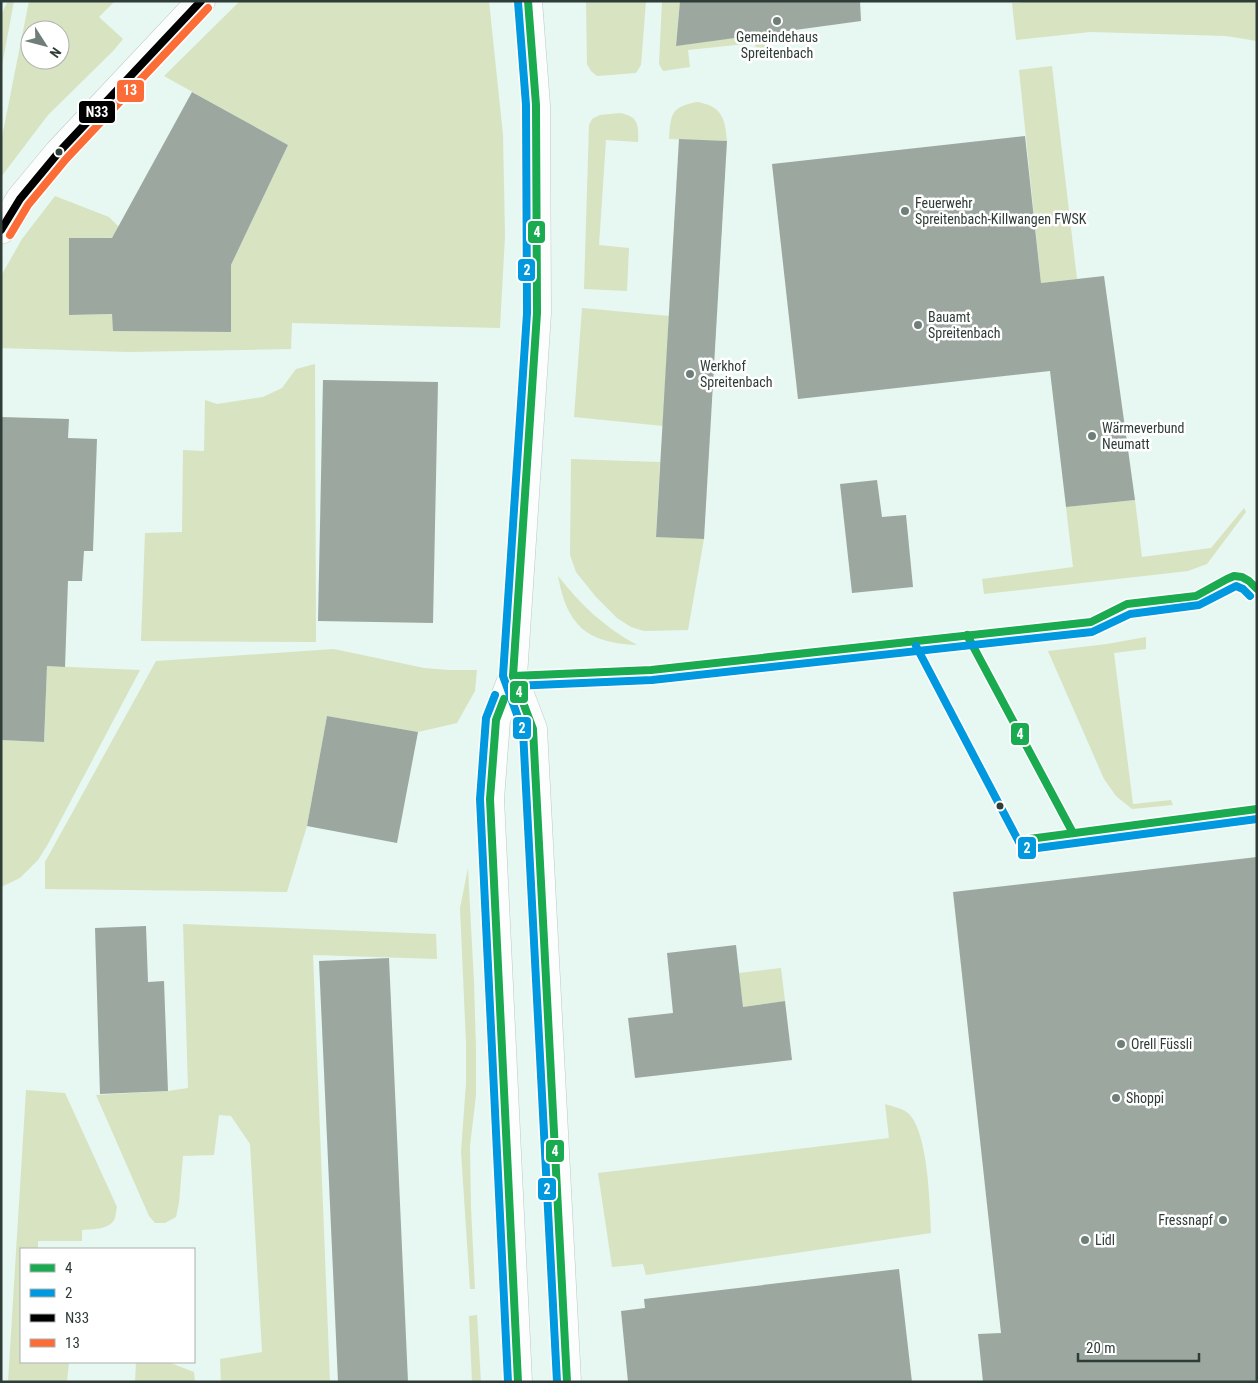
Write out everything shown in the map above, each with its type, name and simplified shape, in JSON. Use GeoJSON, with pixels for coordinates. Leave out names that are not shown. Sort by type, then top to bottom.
{"type":"FeatureCollection","features":[{"type":"Feature","properties":{"kind":"street"},"geometry":{"type":"LineString","coordinates":[[1,230],[20,199],[59,152],[200,1]]}},
{"type":"Feature","properties":{"kind":"street"},"geometry":{"type":"LineString","coordinates":[[518,1382],[490,799],[496,720],[513,676],[537,313],[536,105],[528,1]]}},
{"type":"Feature","properties":{"kind":"street"},"geometry":{"type":"LineString","coordinates":[[513,676],[533,729],[567,1382]]}},
{"type":"Feature","properties":{"kind":"green space"},"geometry":{"type":"Polygon","coordinates":[[[8,1],[14,1],[1,71],[1,15],[8,1]]]}},
{"type":"Feature","properties":{"kind":"green space"},"geometry":{"type":"Polygon","coordinates":[[[29,1],[115,1],[99,17],[123,39],[48,115],[1,177],[1,142],[20,46],[20,70],[70,70],[70,20],[25,20],[29,1]]]}},
{"type":"Feature","properties":{"kind":"green space"},"geometry":{"type":"Polygon","coordinates":[[[240,1],[489,1],[503,135],[505,236],[500,328],[292,323],[291,349],[128,352],[1,348],[1,276],[22,239],[55,196],[109,217],[118,226],[139,237],[69,239],[70,315],[112,314],[114,331],[231,332],[231,265],[288,145],[164,76],[240,1]]]}},
{"type":"Feature","properties":{"kind":"green space"},"geometry":{"type":"Polygon","coordinates":[[[586,1],[646,1],[641,65],[636,73],[597,76],[591,71],[587,64],[586,1]]]}},
{"type":"Feature","properties":{"kind":"green space"},"geometry":{"type":"Polygon","coordinates":[[[662,1],[680,1],[676,45],[764,34],[766,58],[757,59],[755,43],[688,50],[690,67],[663,71],[659,64],[662,1]]]}},
{"type":"Feature","properties":{"kind":"green space"},"geometry":{"type":"Polygon","coordinates":[[[1036,1],[1257,1],[1257,41],[1226,36],[1090,32],[1016,40],[1012,3],[1036,1]]]}},
{"type":"Feature","properties":{"kind":"green space"},"geometry":{"type":"Polygon","coordinates":[[[1052,66],[1077,279],[1041,283],[1019,70],[1052,66]]]}},
{"type":"Feature","properties":{"kind":"green space"},"geometry":{"type":"Polygon","coordinates":[[[697,102],[712,107],[721,114],[727,141],[669,139],[670,124],[674,113],[688,104],[697,102]]]}},
{"type":"Feature","properties":{"kind":"green space"},"geometry":{"type":"Polygon","coordinates":[[[620,113],[631,116],[636,122],[638,142],[606,140],[599,245],[629,248],[627,291],[584,289],[589,125],[592,119],[600,115],[620,113]]]}},
{"type":"Feature","properties":{"kind":"green space"},"geometry":{"type":"Polygon","coordinates":[[[582,308],[669,316],[663,426],[574,417],[582,308]]]}},
{"type":"Feature","properties":{"kind":"green space"},"geometry":{"type":"Polygon","coordinates":[[[315,364],[316,642],[141,641],[145,533],[182,532],[183,450],[204,451],[205,400],[217,404],[263,397],[282,388],[296,369],[315,364]]]}},
{"type":"Feature","properties":{"kind":"green space"},"geometry":{"type":"Polygon","coordinates":[[[571,459],[660,462],[656,536],[704,539],[688,630],[644,631],[631,627],[617,618],[596,597],[576,572],[570,555],[571,459]]]}},
{"type":"Feature","properties":{"kind":"green space"},"geometry":{"type":"Polygon","coordinates":[[[1135,500],[1142,557],[1211,548],[1244,508],[1246,512],[1207,564],[1188,571],[984,594],[982,579],[1073,567],[1066,507],[1135,500]]]}},
{"type":"Feature","properties":{"kind":"green space"},"geometry":{"type":"Polygon","coordinates":[[[558,576],[594,615],[614,631],[637,645],[604,640],[582,628],[567,607],[558,576]]]}},
{"type":"Feature","properties":{"kind":"green space"},"geometry":{"type":"Polygon","coordinates":[[[1146,637],[1146,649],[1114,653],[1133,804],[1171,800],[1173,805],[1132,809],[1116,796],[1104,779],[1048,651],[1146,637]]]}},
{"type":"Feature","properties":{"kind":"green space"},"geometry":{"type":"Polygon","coordinates":[[[334,649],[424,668],[477,670],[475,691],[457,723],[418,732],[327,716],[307,826],[287,892],[45,889],[45,862],[156,661],[334,649]]]}},
{"type":"Feature","properties":{"kind":"green space"},"geometry":{"type":"Polygon","coordinates":[[[47,666],[140,670],[38,860],[20,878],[1,887],[1,740],[44,742],[47,666]]]}},
{"type":"Feature","properties":{"kind":"green space"},"geometry":{"type":"Polygon","coordinates":[[[468,868],[476,1049],[476,1095],[470,1146],[475,1289],[470,1289],[461,1152],[466,1083],[466,1043],[460,908],[468,868]]]}},
{"type":"Feature","properties":{"kind":"green space"},"geometry":{"type":"Polygon","coordinates":[[[183,924],[436,934],[437,959],[313,955],[330,1382],[221,1382],[220,1359],[262,1352],[250,1144],[231,1116],[219,1115],[214,1155],[183,1156],[176,1217],[165,1223],[155,1223],[149,1216],[96,1095],[188,1088],[183,924]]]}},
{"type":"Feature","properties":{"kind":"green space"},"geometry":{"type":"Polygon","coordinates":[[[781,968],[785,1001],[743,1007],[739,973],[781,968]]]}},
{"type":"Feature","properties":{"kind":"green space"},"geometry":{"type":"Polygon","coordinates":[[[26,1090],[65,1093],[117,1207],[115,1219],[108,1226],[82,1230],[82,1241],[38,1241],[38,1248],[20,1248],[20,1363],[69,1363],[67,1382],[8,1382],[26,1090]]]}},
{"type":"Feature","properties":{"kind":"green space"},"geometry":{"type":"Polygon","coordinates":[[[885,1104],[902,1109],[908,1113],[916,1125],[921,1138],[927,1171],[931,1233],[646,1275],[643,1264],[612,1267],[598,1173],[889,1138],[885,1104]]]}},
{"type":"Feature","properties":{"kind":"green space"},"geometry":{"type":"Polygon","coordinates":[[[477,1315],[481,1382],[472,1382],[469,1316],[477,1315]]]}},
{"type":"Feature","properties":{"kind":"green space"},"geometry":{"type":"Polygon","coordinates":[[[136,1363],[171,1363],[194,1372],[195,1382],[135,1382],[136,1363]]]}},
{"type":"Feature","properties":{"kind":"building","name":"Gemeindehaus Spreitenbach"},"geometry":{"type":"Polygon","coordinates":[[[680,1],[860,1],[861,21],[676,46],[680,1]]]}},
{"type":"Feature","properties":{"kind":"building"},"geometry":{"type":"Polygon","coordinates":[[[192,92],[288,145],[231,265],[231,332],[113,331],[112,314],[69,315],[69,238],[112,238],[192,92]]]}},
{"type":"Feature","properties":{"kind":"building"},"geometry":{"type":"Polygon","coordinates":[[[1025,136],[1041,283],[1104,276],[1135,500],[1066,507],[1050,371],[798,399],[772,164],[1025,136]]]}},
{"type":"Feature","properties":{"kind":"building","name":"Werkhof Spreitenbach"},"geometry":{"type":"Polygon","coordinates":[[[679,139],[727,141],[704,539],[656,537],[679,139]]]}},
{"type":"Feature","properties":{"kind":"building"},"geometry":{"type":"Polygon","coordinates":[[[323,380],[438,382],[433,623],[318,621],[323,380]]]}},
{"type":"Feature","properties":{"kind":"building"},"geometry":{"type":"Polygon","coordinates":[[[1,417],[69,419],[68,438],[97,439],[93,551],[84,551],[82,581],[68,581],[65,667],[47,666],[44,742],[1,740],[1,417]]]}},
{"type":"Feature","properties":{"kind":"building"},"geometry":{"type":"Polygon","coordinates":[[[877,480],[882,517],[906,515],[913,587],[852,593],[840,484],[877,480]]]}},
{"type":"Feature","properties":{"kind":"building"},"geometry":{"type":"Polygon","coordinates":[[[327,716],[418,732],[397,843],[307,826],[327,716]]]}},
{"type":"Feature","properties":{"kind":"building","name":"Shoppi"},"geometry":{"type":"Polygon","coordinates":[[[1257,857],[1257,1382],[983,1382],[978,1334],[1001,1333],[953,892],[1257,857]]]}},
{"type":"Feature","properties":{"kind":"building"},"geometry":{"type":"Polygon","coordinates":[[[146,926],[148,982],[164,981],[168,1091],[100,1094],[95,928],[146,926]]]}},
{"type":"Feature","properties":{"kind":"building"},"geometry":{"type":"Polygon","coordinates":[[[736,945],[743,1007],[785,1001],[792,1060],[635,1078],[628,1018],[673,1013],[667,953],[736,945]]]}},
{"type":"Feature","properties":{"kind":"building"},"geometry":{"type":"Polygon","coordinates":[[[389,958],[408,1382],[338,1382],[319,961],[389,958]]]}},
{"type":"Feature","properties":{"kind":"building"},"geometry":{"type":"Polygon","coordinates":[[[899,1269],[912,1382],[628,1382],[621,1311],[645,1308],[644,1299],[899,1269]]]}},
{"type":"Feature","properties":{"kind":"transit line","name":"N33"},"geometry":{"type":"LineString","coordinates":[[1,230],[20,199],[59,152],[201,1]]}},
{"type":"Feature","properties":{"kind":"transit line","name":"4"},"geometry":{"type":"LineString","coordinates":[[528,1],[536,105],[537,313],[513,676],[533,729],[567,1382]]}},
{"type":"Feature","properties":{"kind":"transit line","name":"2"},"geometry":{"type":"LineString","coordinates":[[518,2],[526,105],[527,313],[503,676],[523,731],[557,1382]]}},
{"type":"Feature","properties":{"kind":"transit line","name":"13"},"geometry":{"type":"LineString","coordinates":[[10,235],[28,205],[66,159],[208,8]]}},
{"type":"Feature","properties":{"kind":"transit line","name":"4"},"geometry":{"type":"LineString","coordinates":[[513,676],[651,670],[1091,622],[1127,604],[1196,596],[1234,576],[1242,577],[1257,589]]}},
{"type":"Feature","properties":{"kind":"transit line","name":"2"},"geometry":{"type":"LineString","coordinates":[[513,686],[652,680],[1092,632],[1130,614],[1199,605],[1236,586],[1243,589],[1250,596]]}},
{"type":"Feature","properties":{"kind":"transit line","name":"4"},"geometry":{"type":"LineString","coordinates":[[967,635],[1073,833]]}},
{"type":"Feature","properties":{"kind":"transit line","name":"2"},"geometry":{"type":"LineString","coordinates":[[916,646],[1020,844],[1024,848],[1030,849],[1257,819]]}},
{"type":"Feature","properties":{"kind":"transit line","name":"2"},"geometry":{"type":"LineString","coordinates":[[495,695],[486,718],[480,799],[508,1382]]}},
{"type":"Feature","properties":{"kind":"transit line","name":"4"},"geometry":{"type":"LineString","coordinates":[[504,699],[496,720],[490,799],[518,1382]]}},
{"type":"Feature","properties":{"kind":"transit line","name":"4"},"geometry":{"type":"LineString","coordinates":[[1029,839],[1257,809]]}},
{"type":"Feature","properties":{"kind":"place","name":"Gemeindehaus Spreitenbach"},"geometry":{"type":"Point","coordinates":[777,21]}},
{"type":"Feature","properties":{"kind":"place","name":"Feuerwehr Spreitenbach-Killwangen FWSK"},"geometry":{"type":"Point","coordinates":[905,211]}},
{"type":"Feature","properties":{"kind":"place","name":"Bauamt Spreitenbach"},"geometry":{"type":"Point","coordinates":[918,325]}},
{"type":"Feature","properties":{"kind":"place","name":"Werkhof Spreitenbach"},"geometry":{"type":"Point","coordinates":[690,374]}},
{"type":"Feature","properties":{"kind":"place","name":"Wärmeverbund Neumatt"},"geometry":{"type":"Point","coordinates":[1092,436]}},
{"type":"Feature","properties":{"kind":"place","name":"Orell Füssli"},"geometry":{"type":"Point","coordinates":[1121,1044]}},
{"type":"Feature","properties":{"kind":"place","name":"Shoppi"},"geometry":{"type":"Point","coordinates":[1116,1098]}},
{"type":"Feature","properties":{"kind":"place","name":"Fressnapf"},"geometry":{"type":"Point","coordinates":[1223,1220]}},
{"type":"Feature","properties":{"kind":"place","name":"Lidl"},"geometry":{"type":"Point","coordinates":[1085,1240]}}]}
